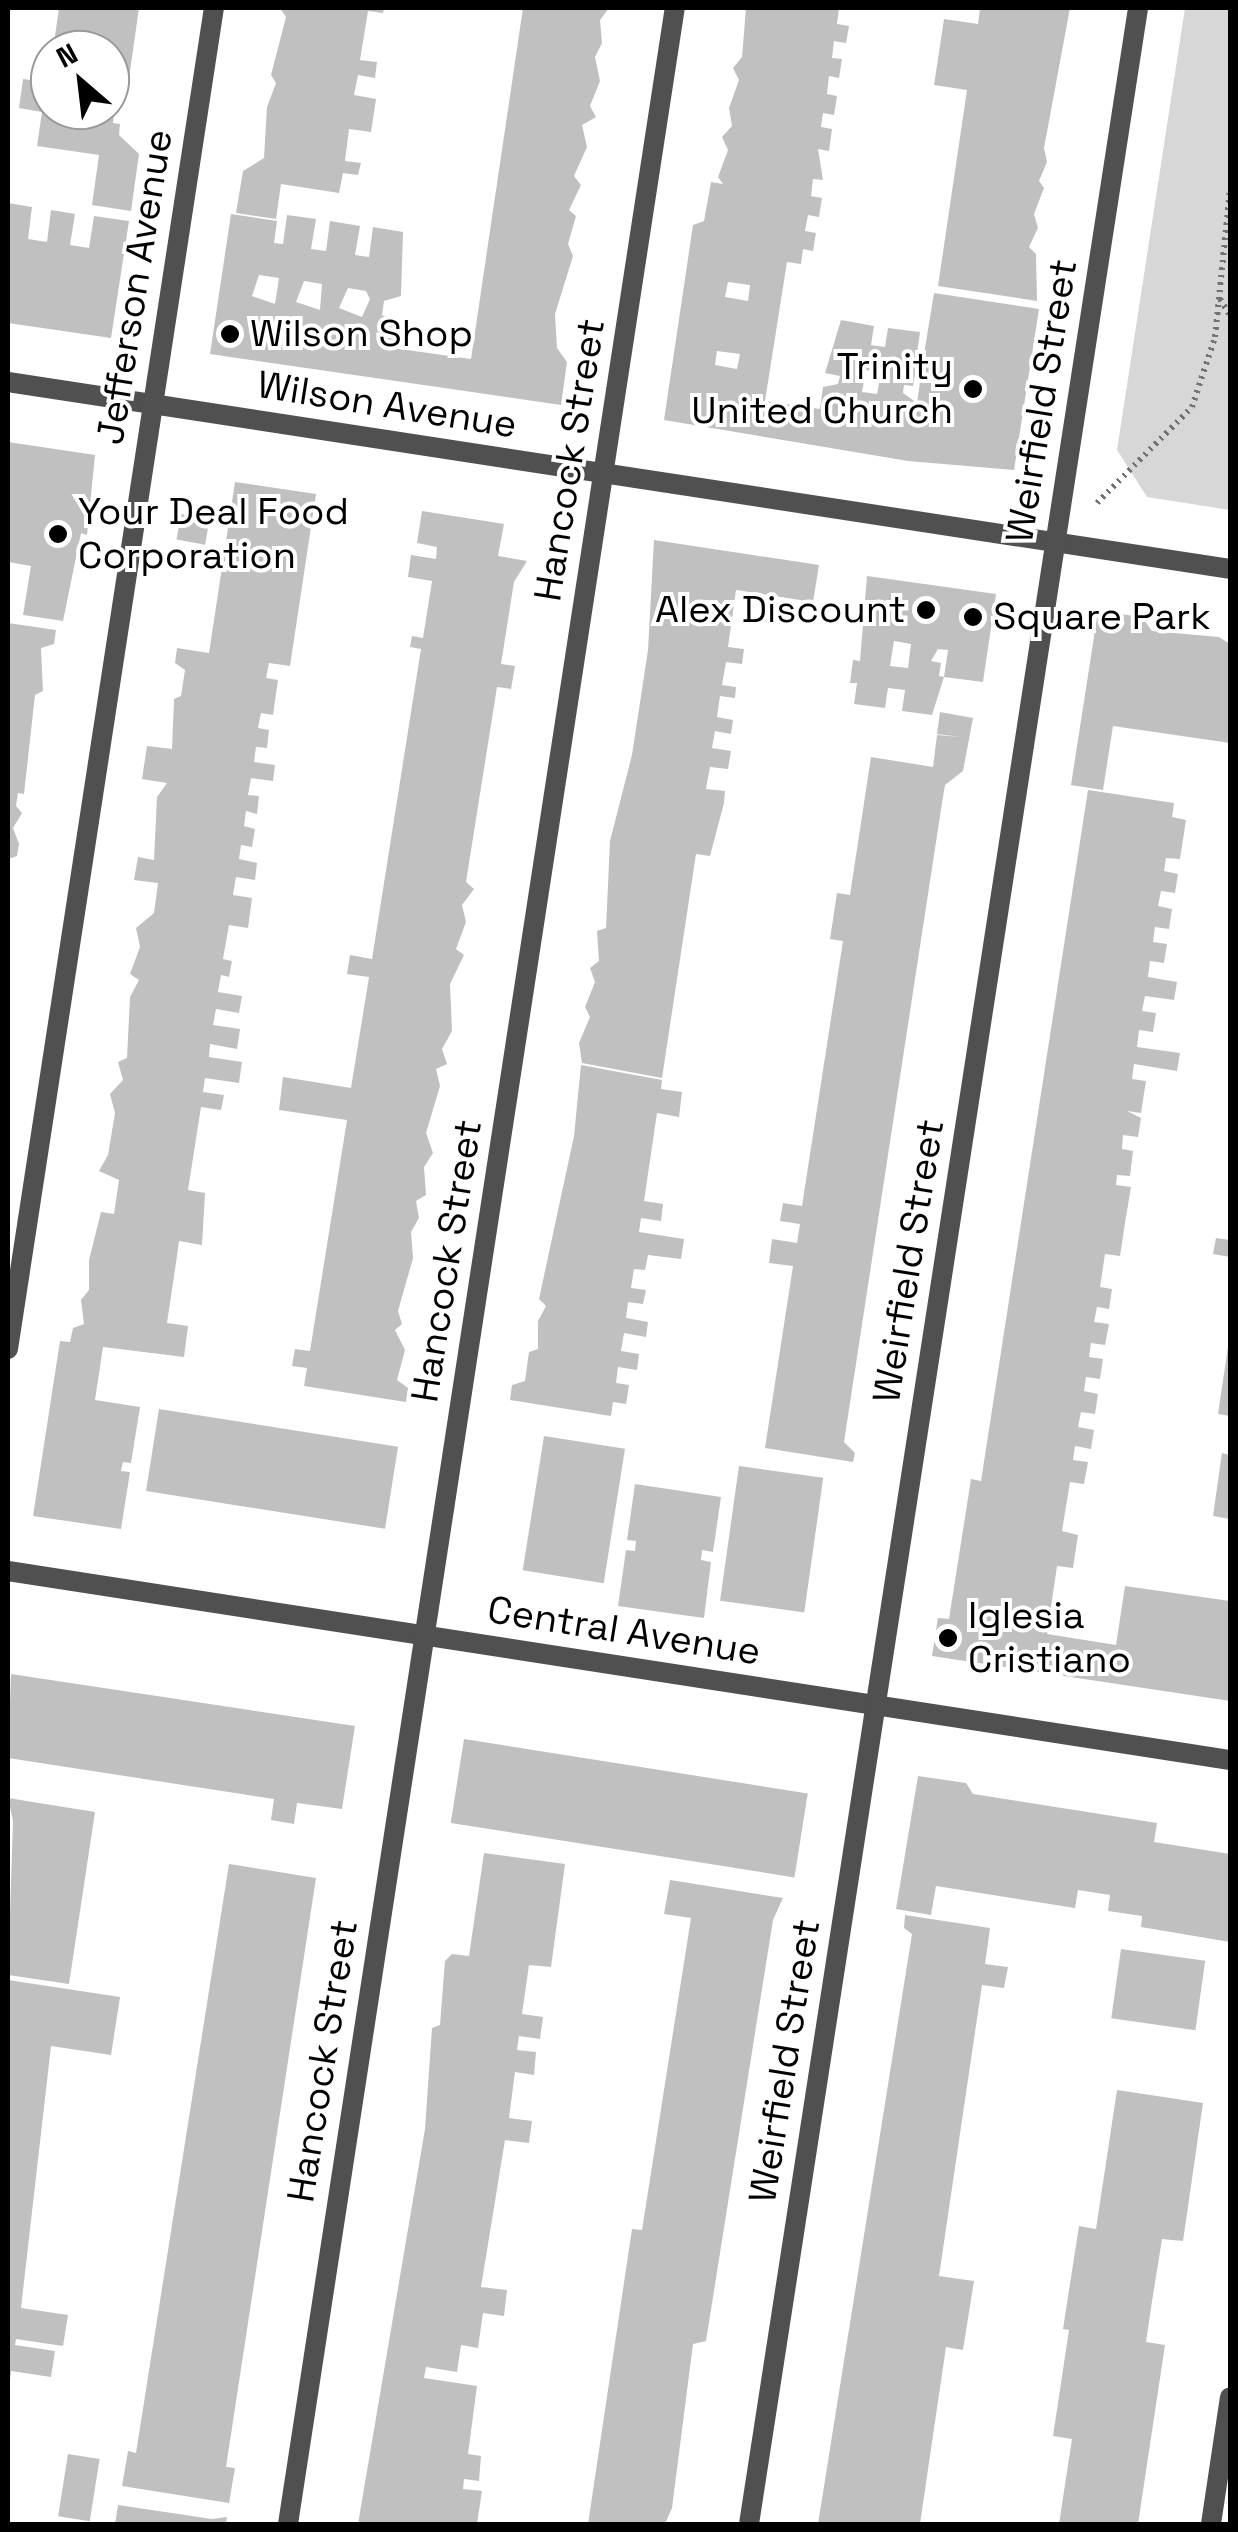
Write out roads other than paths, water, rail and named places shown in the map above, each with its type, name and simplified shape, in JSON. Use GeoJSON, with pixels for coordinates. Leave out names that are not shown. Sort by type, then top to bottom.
{"type":"FeatureCollection","features":[{"type":"Feature","properties":{"kind":"street","name":"Jefferson Avenue"},"geometry":{"type":"LineString","coordinates":[[8,1349],[214,8]]}},
{"type":"Feature","properties":{"kind":"street","name":"Hancock Street"},"geometry":{"type":"LineString","coordinates":[[288,2524],[675,8]]}},
{"type":"Feature","properties":{"kind":"street","name":"Weirfield Street"},"geometry":{"type":"LineString","coordinates":[[749,2524],[1138,8]]}},
{"type":"Feature","properties":{"kind":"street","name":"Wilson Avenue"},"geometry":{"type":"LineString","coordinates":[[8,382],[1230,570]]}},
{"type":"Feature","properties":{"kind":"street","name":"Central Avenue"},"geometry":{"type":"LineString","coordinates":[[8,1571],[1230,1760]]}},
{"type":"Feature","properties":{"kind":"street"},"geometry":{"type":"LineString","coordinates":[[1211,2524],[1230,2397]]}},
{"type":"Feature","properties":{"kind":"place","name":"Wilson Shop"},"geometry":{"type":"Point","coordinates":[230,334]}},
{"type":"Feature","properties":{"kind":"place","name":"Trinity United Church"},"geometry":{"type":"Point","coordinates":[973,389]}},
{"type":"Feature","properties":{"kind":"place","name":"Your Deal Food Corporation"},"geometry":{"type":"Point","coordinates":[58,534]}},
{"type":"Feature","properties":{"kind":"place","name":"Alex Discount"},"geometry":{"type":"Point","coordinates":[926,610]}},
{"type":"Feature","properties":{"kind":"place","name":"Square Park"},"geometry":{"type":"Point","coordinates":[973,617]}},
{"type":"Feature","properties":{"kind":"place","name":"Iglesia Cristiano"},"geometry":{"type":"Point","coordinates":[948,1638]}}]}
